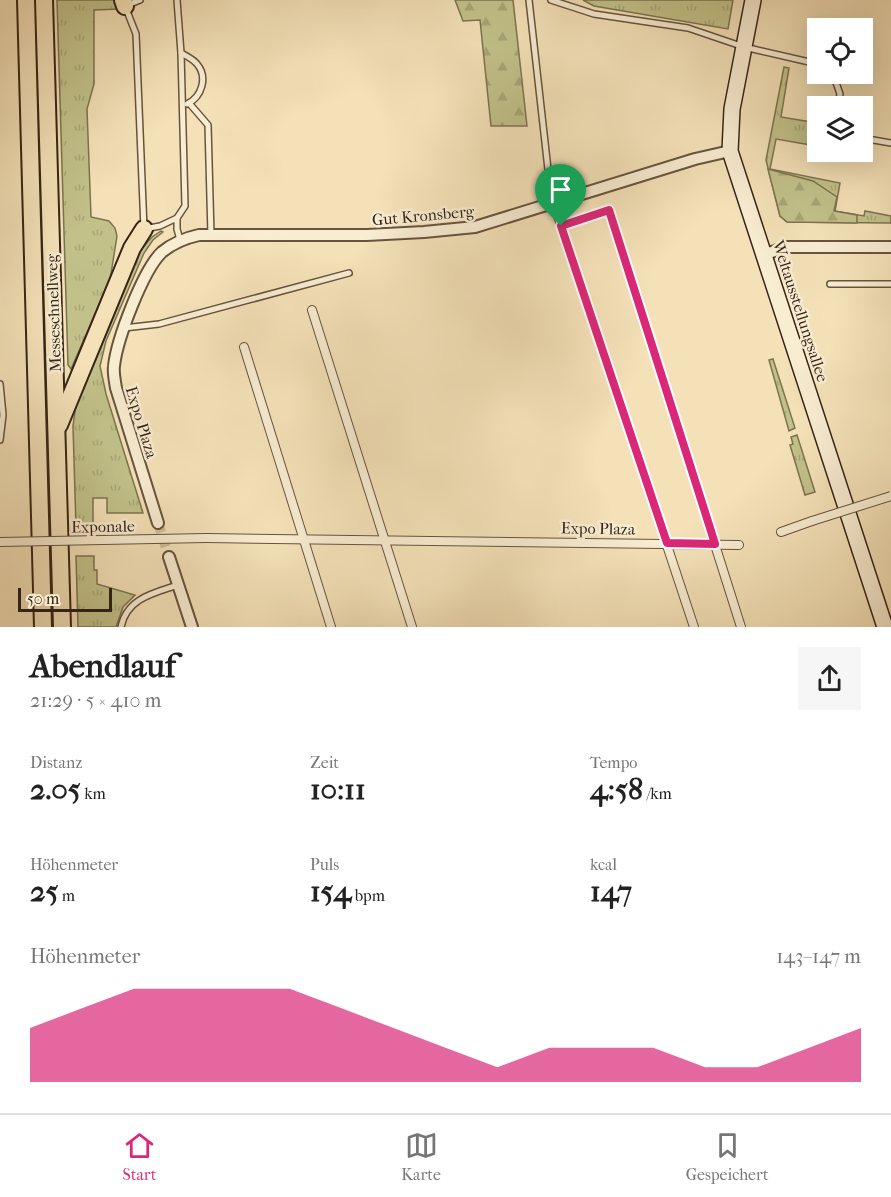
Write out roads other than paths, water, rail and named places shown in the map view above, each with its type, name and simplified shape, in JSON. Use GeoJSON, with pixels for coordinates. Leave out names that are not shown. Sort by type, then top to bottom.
{"type":"FeatureCollection","features":[{"type":"Feature","properties":{"kind":"highway","name":"Messeschnellweg"},"geometry":{"type":"LineString","coordinates":[[26,0],[43,627]]}},
{"type":"Feature","properties":{"kind":"highway","name":"Messeschnellweg"},"geometry":{"type":"LineString","coordinates":[[45,0],[62,627]]}},
{"type":"Feature","properties":{"kind":"highway"},"geometry":{"type":"LineString","coordinates":[[57,431],[132,248],[144,229]]}},
{"type":"Feature","properties":{"kind":"main road","name":"Weltausstellungsallee"},"geometry":{"type":"LineString","coordinates":[[753,0],[730,122],[730,151],[885,627]]}},
{"type":"Feature","properties":{"kind":"street","name":"Gut Kronsberg"},"geometry":{"type":"LineString","coordinates":[[180,240],[199,235],[355,235],[475,227],[695,159],[730,151]]}},
{"type":"Feature","properties":{"kind":"street","name":"Expo Plaza"},"geometry":{"type":"LineString","coordinates":[[554,204],[694,627]]}},
{"type":"Feature","properties":{"kind":"street"},"geometry":{"type":"LineString","coordinates":[[561,226],[609,210],[741,627]]}},
{"type":"Feature","properties":{"kind":"street","name":"Expo Plaza"},"geometry":{"type":"LineString","coordinates":[[158,523],[116,388],[114,368],[119,340],[147,272],[161,253],[180,240]]}},
{"type":"Feature","properties":{"kind":"street"},"geometry":{"type":"LineString","coordinates":[[763,255],[786,247],[891,247]]}},
{"type":"Feature","properties":{"kind":"street"},"geometry":{"type":"LineString","coordinates":[[312,310],[412,627]]}},
{"type":"Feature","properties":{"kind":"street"},"geometry":{"type":"LineString","coordinates":[[244,347],[332,627]]}},
{"type":"Feature","properties":{"kind":"street"},"geometry":{"type":"LineString","coordinates":[[781,532],[891,496]]}},
{"type":"Feature","properties":{"kind":"street","name":"Expo Plaza"},"geometry":{"type":"LineString","coordinates":[[206,538],[739,545]]}},
{"type":"Feature","properties":{"kind":"street","name":"Exponale"},"geometry":{"type":"LineString","coordinates":[[0,542],[206,538]]}},
{"type":"Feature","properties":{"kind":"street"},"geometry":{"type":"LineString","coordinates":[[169,557],[192,627]]}},
{"type":"Feature","properties":{"kind":"lane"},"geometry":{"type":"LineString","coordinates":[[130,2],[136,34],[144,229],[160,226],[177,218],[185,206],[181,53],[177,0]]}},
{"type":"Feature","properties":{"kind":"lane"},"geometry":{"type":"LineString","coordinates":[[529,0],[550,187],[554,204]]}},
{"type":"Feature","properties":{"kind":"lane"},"geometry":{"type":"LineString","coordinates":[[551,0],[594,14],[688,28],[744,47],[807,61]]}},
{"type":"Feature","properties":{"kind":"lane"},"geometry":{"type":"LineString","coordinates":[[181,53],[197,63],[202,76],[201,91],[183,106]]}},
{"type":"Feature","properties":{"kind":"lane"},"geometry":{"type":"LineString","coordinates":[[189,103],[208,125],[211,235]]}},
{"type":"Feature","properties":{"kind":"lane"},"geometry":{"type":"LineString","coordinates":[[873,140],[891,143]]}},
{"type":"Feature","properties":{"kind":"lane"},"geometry":{"type":"LineString","coordinates":[[177,218],[180,240]]}},
{"type":"Feature","properties":{"kind":"lane"},"geometry":{"type":"LineString","coordinates":[[124,328],[159,324],[349,273]]}},
{"type":"Feature","properties":{"kind":"lane"},"geometry":{"type":"LineString","coordinates":[[830,284],[891,284]]}},
{"type":"Feature","properties":{"kind":"lane"},"geometry":{"type":"LineString","coordinates":[[0,384],[3,415],[0,440]]}},
{"type":"Feature","properties":{"kind":"lane"},"geometry":{"type":"LineString","coordinates":[[121,627],[126,614],[140,598],[178,585]]}},
{"type":"Feature","properties":{"kind":"tunnel"},"geometry":{"type":"LineString","coordinates":[[158,523],[169,557]]}}]}
